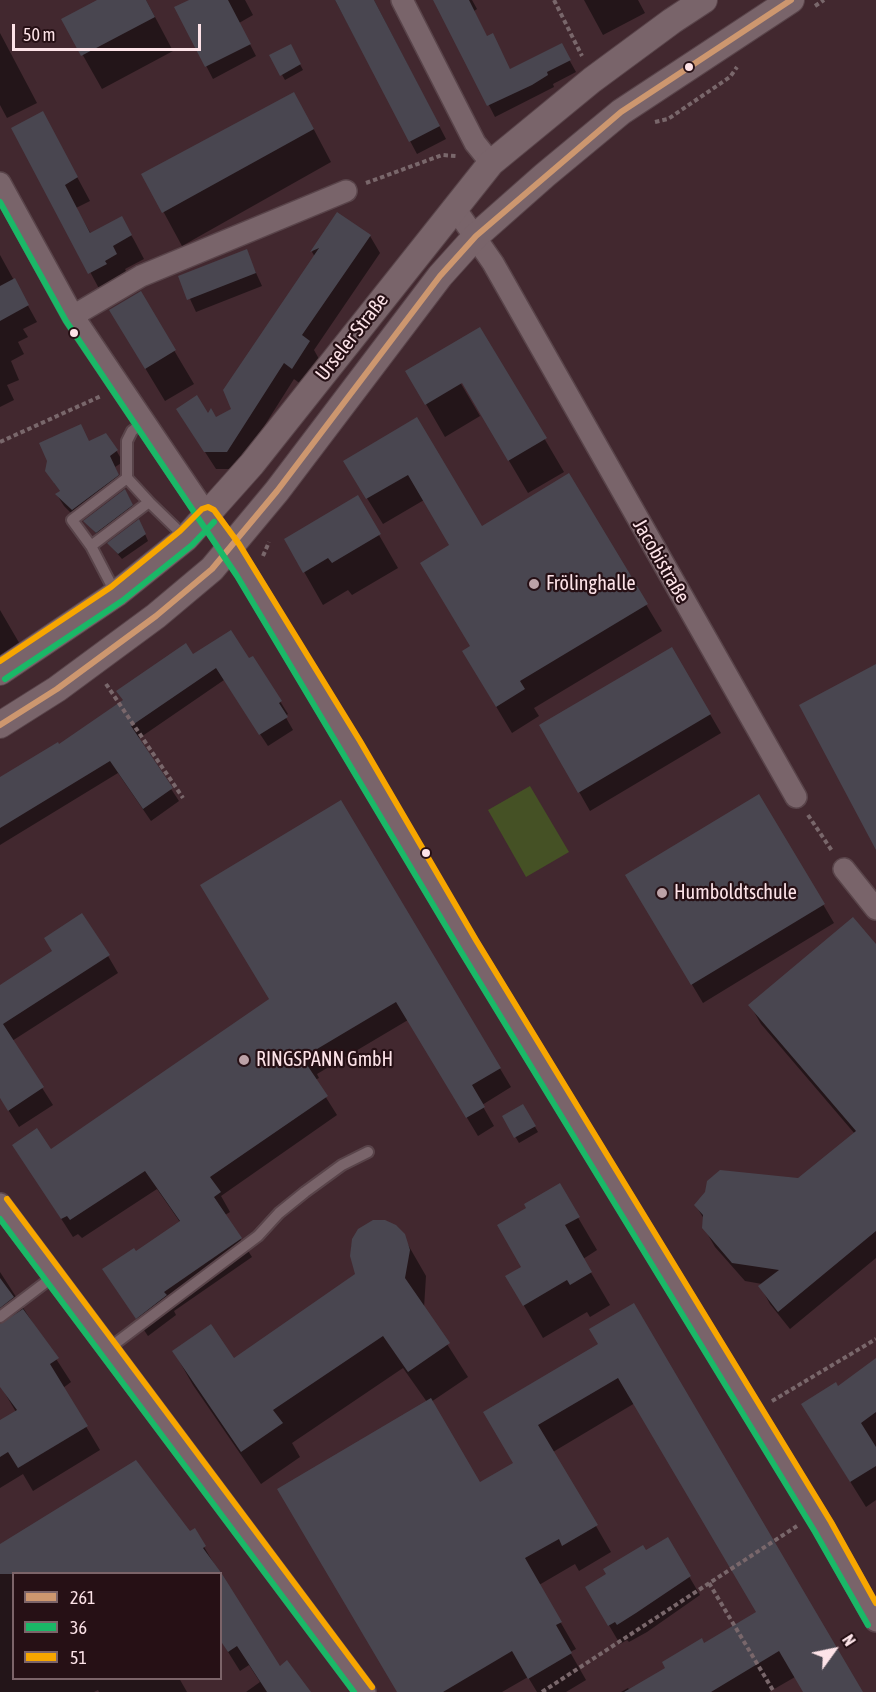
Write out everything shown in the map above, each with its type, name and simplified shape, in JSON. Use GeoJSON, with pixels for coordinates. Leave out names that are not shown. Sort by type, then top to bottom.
{"type":"FeatureCollection","features":[{"type":"Feature","properties":{"kind":"street"},"geometry":{"type":"LineString","coordinates":[[402,0],[467,129],[492,163]]}},
{"type":"Feature","properties":{"kind":"street","name":"Urseler Straße"},"geometry":{"type":"LineString","coordinates":[[0,672],[116,594],[186,538],[252,464],[454,207],[492,163],[592,80],[704,0]]}},
{"type":"Feature","properties":{"kind":"street","name":"Urseler Straße"},"geometry":{"type":"LineString","coordinates":[[0,725],[57,689],[156,616],[212,569],[231,549],[440,276],[476,236],[621,112],[791,0]]}},
{"type":"Feature","properties":{"kind":"street"},"geometry":{"type":"LineString","coordinates":[[0,183],[73,316],[231,549],[815,1514],[876,1621]]}},
{"type":"Feature","properties":{"kind":"street"},"geometry":{"type":"LineString","coordinates":[[73,316],[141,276],[346,191]]}},
{"type":"Feature","properties":{"kind":"street","name":"Jacobistraße"},"geometry":{"type":"LineString","coordinates":[[454,207],[476,236],[795,797]]}},
{"type":"Feature","properties":{"kind":"street"},"geometry":{"type":"LineString","coordinates":[[844,869],[876,909]]}},
{"type":"Feature","properties":{"kind":"street"},"geometry":{"type":"LineString","coordinates":[[0,1204],[364,1692]]}},
{"type":"Feature","properties":{"kind":"lane"},"geometry":{"type":"LineString","coordinates":[[144,422],[132,431],[127,441],[127,478],[186,538]]}},
{"type":"Feature","properties":{"kind":"lane"},"geometry":{"type":"LineString","coordinates":[[116,594],[91,546],[72,520],[127,478]]}},
{"type":"Feature","properties":{"kind":"lane"},"geometry":{"type":"LineString","coordinates":[[91,546],[149,502]]}},
{"type":"Feature","properties":{"kind":"lane"},"geometry":{"type":"LineString","coordinates":[[108,1349],[258,1236],[279,1213],[305,1192],[342,1165],[368,1152]]}},
{"type":"Feature","properties":{"kind":"lane"},"geometry":{"type":"LineString","coordinates":[[0,1317],[54,1276]]}},
{"type":"Feature","properties":{"kind":"path"},"geometry":{"type":"LineString","coordinates":[[554,0],[587,64]]}},
{"type":"Feature","properties":{"kind":"path"},"geometry":{"type":"LineString","coordinates":[[346,191],[442,155],[461,156]]}},
{"type":"Feature","properties":{"kind":"path"},"geometry":{"type":"LineString","coordinates":[[0,442],[120,387]]}},
{"type":"Feature","properties":{"kind":"path"},"geometry":{"type":"LineString","coordinates":[[106,684],[183,798]]}},
{"type":"Feature","properties":{"kind":"path"},"geometry":{"type":"LineString","coordinates":[[795,797],[844,869]]}},
{"type":"Feature","properties":{"kind":"path"},"geometry":{"type":"LineString","coordinates":[[753,1412],[876,1339]]}},
{"type":"Feature","properties":{"kind":"path"},"geometry":{"type":"LineString","coordinates":[[542,1692],[815,1514]]}},
{"type":"Feature","properties":{"kind":"path"},"geometry":{"type":"LineString","coordinates":[[709,1583],[774,1692]]}},
{"type":"Feature","properties":{"kind":"green space"},"geometry":{"type":"Polygon","coordinates":[[[530,786],[569,852],[526,877],[488,810],[530,786]]]}},
{"type":"Feature","properties":{"kind":"building"},"geometry":{"type":"Polygon","coordinates":[[[97,0],[146,0],[155,17],[81,56],[61,19],[97,0]]]}},
{"type":"Feature","properties":{"kind":"building"},"geometry":{"type":"Polygon","coordinates":[[[189,0],[228,0],[251,44],[205,67],[174,7],[189,0]]]}},
{"type":"Feature","properties":{"kind":"building"},"geometry":{"type":"Polygon","coordinates":[[[335,0],[374,0],[440,126],[409,142],[335,0]]]}},
{"type":"Feature","properties":{"kind":"building"},"geometry":{"type":"Polygon","coordinates":[[[433,0],[469,0],[487,36],[493,33],[510,69],[562,43],[571,60],[547,72],[548,75],[532,85],[487,106],[433,0]]]}},
{"type":"Feature","properties":{"kind":"building"},"geometry":{"type":"Polygon","coordinates":[[[291,44],[301,64],[280,76],[269,55],[291,44]]]}},
{"type":"Feature","properties":{"kind":"building"},"geometry":{"type":"Polygon","coordinates":[[[294,92],[314,129],[162,213],[141,174],[294,92]]]}},
{"type":"Feature","properties":{"kind":"building"},"geometry":{"type":"Polygon","coordinates":[[[43,111],[78,177],[65,185],[90,233],[122,216],[132,235],[113,246],[117,254],[105,261],[107,264],[88,274],[11,128],[43,111]]]}},
{"type":"Feature","properties":{"kind":"building"},"geometry":{"type":"Polygon","coordinates":[[[337,212],[371,235],[302,335],[310,341],[292,369],[284,363],[227,452],[204,452],[176,409],[197,395],[208,413],[211,408],[216,417],[231,409],[223,390],[319,248],[310,252],[337,212]]]}},
{"type":"Feature","properties":{"kind":"building"},"geometry":{"type":"Polygon","coordinates":[[[247,249],[256,273],[187,300],[178,276],[247,249]]]}},
{"type":"Feature","properties":{"kind":"building"},"geometry":{"type":"Polygon","coordinates":[[[15,278],[29,305],[0,321],[0,286],[15,278]]]}},
{"type":"Feature","properties":{"kind":"building"},"geometry":{"type":"Polygon","coordinates":[[[141,291],[176,350],[145,369],[109,310],[141,291]]]}},
{"type":"Feature","properties":{"kind":"building"},"geometry":{"type":"Polygon","coordinates":[[[480,327],[547,438],[508,461],[462,383],[425,405],[405,371],[480,327]]]}},
{"type":"Feature","properties":{"kind":"building","name":"Frölinghalle"},"geometry":{"type":"Polygon","coordinates":[[[417,417],[482,526],[569,473],[648,604],[520,681],[525,689],[496,707],[462,651],[470,646],[420,563],[449,545],[408,475],[366,499],[343,461],[417,417]]]}},
{"type":"Feature","properties":{"kind":"building"},"geometry":{"type":"Polygon","coordinates":[[[81,424],[89,441],[106,433],[118,450],[110,456],[119,475],[72,510],[55,494],[60,491],[45,471],[47,461],[39,443],[81,424]]]}},
{"type":"Feature","properties":{"kind":"building"},"geometry":{"type":"Polygon","coordinates":[[[125,489],[133,505],[96,533],[83,521],[125,489]]]}},
{"type":"Feature","properties":{"kind":"building"},"geometry":{"type":"Polygon","coordinates":[[[358,495],[381,534],[332,563],[328,558],[303,573],[284,539],[358,495]]]}},
{"type":"Feature","properties":{"kind":"building"},"geometry":{"type":"Polygon","coordinates":[[[139,519],[146,534],[118,554],[107,543],[139,519]]]}},
{"type":"Feature","properties":{"kind":"building"},"geometry":{"type":"Polygon","coordinates":[[[231,630],[249,658],[253,656],[282,701],[279,703],[288,717],[259,735],[216,668],[131,726],[173,788],[143,809],[110,761],[0,828],[0,777],[58,742],[59,744],[123,700],[116,691],[186,643],[193,654],[231,630]]]}},
{"type":"Feature","properties":{"kind":"building"},"geometry":{"type":"Polygon","coordinates":[[[672,647],[711,714],[578,793],[539,725],[672,647]]]}},
{"type":"Feature","properties":{"kind":"building"},"geometry":{"type":"Polygon","coordinates":[[[876,664],[876,850],[799,705],[876,664]]]}},
{"type":"Feature","properties":{"kind":"building"},"geometry":{"type":"Polygon","coordinates":[[[759,794],[825,904],[691,985],[625,875],[759,794]]]}},
{"type":"Feature","properties":{"kind":"building","name":"RINGSPANN GmbH"},"geometry":{"type":"Polygon","coordinates":[[[341,800],[501,1068],[472,1085],[485,1107],[466,1118],[396,1002],[307,1055],[310,1058],[305,1062],[328,1096],[210,1177],[221,1192],[214,1197],[242,1238],[164,1292],[167,1295],[136,1319],[102,1269],[134,1248],[136,1251],[180,1221],[145,1171],[70,1220],[67,1216],[61,1219],[12,1145],[37,1128],[51,1149],[269,999],[200,885],[341,800]]]}},
{"type":"Feature","properties":{"kind":"building"},"geometry":{"type":"Polygon","coordinates":[[[82,913],[110,955],[3,1024],[44,1087],[8,1111],[0,1098],[0,985],[52,951],[44,938],[82,913]]]}},
{"type":"Feature","properties":{"kind":"building"},"geometry":{"type":"Polygon","coordinates":[[[853,917],[876,944],[876,1231],[778,1312],[758,1286],[779,1270],[732,1263],[702,1228],[703,1215],[694,1205],[705,1192],[707,1181],[720,1170],[798,1178],[856,1131],[748,1005],[853,917]]]}},
{"type":"Feature","properties":{"kind":"building"},"geometry":{"type":"Polygon","coordinates":[[[523,1104],[536,1126],[514,1138],[502,1116],[523,1104]]]}},
{"type":"Feature","properties":{"kind":"building"},"geometry":{"type":"Polygon","coordinates":[[[560,1183],[580,1217],[565,1225],[592,1272],[570,1285],[567,1280],[523,1306],[505,1276],[521,1267],[497,1225],[526,1208],[524,1204],[560,1183]]]}},
{"type":"Feature","properties":{"kind":"building"},"geometry":{"type":"Polygon","coordinates":[[[373,1220],[385,1220],[396,1225],[405,1234],[410,1250],[405,1278],[450,1343],[408,1372],[383,1336],[273,1410],[283,1423],[241,1452],[172,1351],[211,1324],[234,1358],[355,1274],[350,1256],[352,1239],[358,1229],[373,1220]]]}},
{"type":"Feature","properties":{"kind":"building"},"geometry":{"type":"Polygon","coordinates":[[[0,1278],[14,1297],[0,1308],[0,1278]]]}},
{"type":"Feature","properties":{"kind":"building"},"geometry":{"type":"Polygon","coordinates":[[[634,1303],[863,1692],[803,1692],[779,1651],[711,1692],[624,1692],[665,1668],[662,1662],[702,1638],[704,1643],[756,1612],[618,1378],[538,1425],[598,1525],[562,1546],[559,1539],[525,1558],[562,1622],[556,1625],[572,1653],[528,1679],[512,1651],[443,1692],[397,1692],[277,1489],[431,1398],[480,1482],[513,1463],[483,1412],[598,1344],[589,1329],[634,1303]]]}},
{"type":"Feature","properties":{"kind":"building"},"geometry":{"type":"Polygon","coordinates":[[[23,1309],[59,1358],[50,1364],[88,1426],[18,1468],[8,1452],[0,1457],[0,1420],[17,1410],[0,1387],[0,1324],[23,1309]]]}},
{"type":"Feature","properties":{"kind":"building"},"geometry":{"type":"Polygon","coordinates":[[[876,1358],[876,1412],[861,1423],[876,1447],[876,1466],[850,1482],[801,1404],[836,1382],[838,1386],[876,1358]]]}},
{"type":"Feature","properties":{"kind":"building"},"geometry":{"type":"Polygon","coordinates":[[[136,1460],[190,1531],[195,1528],[206,1546],[203,1548],[221,1572],[12,1572],[12,1574],[0,1574],[0,1544],[136,1460]]]}},
{"type":"Feature","properties":{"kind":"building"},"geometry":{"type":"Polygon","coordinates":[[[668,1537],[691,1576],[617,1625],[615,1622],[608,1626],[585,1587],[606,1574],[603,1569],[643,1545],[646,1550],[668,1537]]]}},
{"type":"Feature","properties":{"kind":"building"},"geometry":{"type":"Polygon","coordinates":[[[222,1574],[280,1666],[287,1660],[311,1692],[267,1692],[237,1646],[228,1652],[222,1643],[222,1574]]]}},
{"type":"Feature","properties":{"kind":"transit line","name":"261"},"geometry":{"type":"LineString","coordinates":[[0,725],[57,689],[156,616],[212,569],[277,491],[440,276],[476,236],[621,112],[791,0]]}},
{"type":"Feature","properties":{"kind":"transit line","name":"36"},"geometry":{"type":"LineString","coordinates":[[0,202],[66,321],[237,576],[460,950],[815,1532],[868,1625]]}},
{"type":"Feature","properties":{"kind":"transit line","name":"51"},"geometry":{"type":"LineString","coordinates":[[0,661],[111,587],[180,531],[202,509],[208,507],[214,510],[239,544],[360,741],[476,940],[831,1522],[876,1603]]}},
{"type":"Feature","properties":{"kind":"transit line","name":"36"},"geometry":{"type":"LineString","coordinates":[[5,679],[122,601],[192,545],[214,522]]}},
{"type":"Feature","properties":{"kind":"transit line","name":"51"},"geometry":{"type":"LineString","coordinates":[[7,1199],[372,1687]]}},
{"type":"Feature","properties":{"kind":"transit line","name":"36"},"geometry":{"type":"LineString","coordinates":[[0,1219],[354,1692]]}},
{"type":"Feature","properties":{"kind":"place","name":"Frölinghalle"},"geometry":{"type":"Point","coordinates":[534,584]}},
{"type":"Feature","properties":{"kind":"place","name":"Humboldtschule"},"geometry":{"type":"Point","coordinates":[662,893]}},
{"type":"Feature","properties":{"kind":"place","name":"RINGSPANN GmbH"},"geometry":{"type":"Point","coordinates":[244,1060]}}]}
